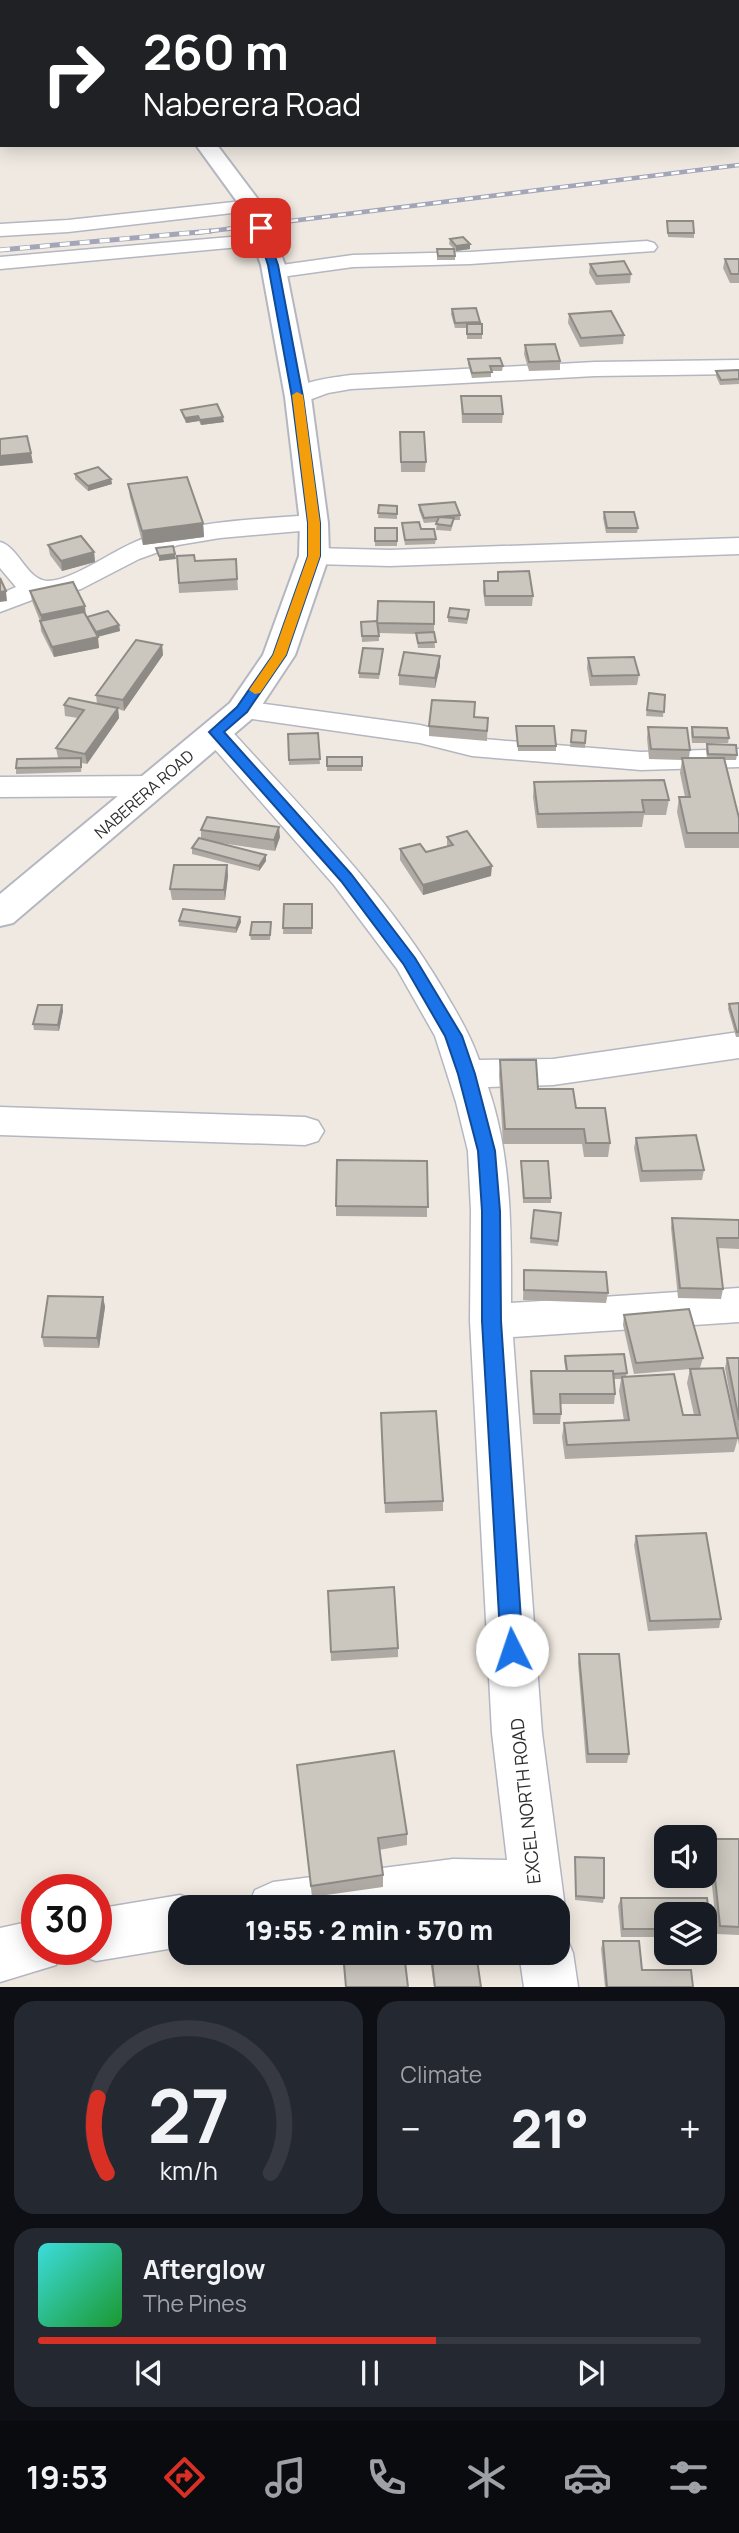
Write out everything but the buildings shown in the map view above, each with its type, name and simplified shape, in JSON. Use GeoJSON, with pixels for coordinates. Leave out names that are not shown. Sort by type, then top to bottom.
{"type":"FeatureCollection","features":[{"type":"Feature","properties":{"kind":"street","name":"NABERERA ROAD"},"geometry":{"type":"LineString","coordinates":[[0,914],[229,721],[279,655],[314,556],[314,523],[298,397],[274,272],[252,206],[208,147]]}},
{"type":"Feature","properties":{"kind":"street"},"geometry":{"type":"LineString","coordinates":[[0,230],[68,226],[252,206]]}},
{"type":"Feature","properties":{"kind":"street"},"geometry":{"type":"LineString","coordinates":[[0,263],[265,240]]}},
{"type":"Feature","properties":{"kind":"street"},"geometry":{"type":"LineString","coordinates":[[274,272],[353,261],[470,258],[646,247]]}},
{"type":"Feature","properties":{"kind":"street"},"geometry":{"type":"LineString","coordinates":[[298,397],[322,387],[351,382],[595,369],[739,367]]}},
{"type":"Feature","properties":{"kind":"street"},"geometry":{"type":"LineString","coordinates":[[0,604],[37,588],[63,586],[153,544],[229,530],[314,523]]}},
{"type":"Feature","properties":{"kind":"street"},"geometry":{"type":"LineString","coordinates":[[314,556],[390,558],[739,546]]}},
{"type":"Feature","properties":{"kind":"street"},"geometry":{"type":"LineString","coordinates":[[0,550],[30,584],[37,588]]}},
{"type":"Feature","properties":{"kind":"street"},"geometry":{"type":"LineString","coordinates":[[229,721],[420,734],[472,747],[641,761],[739,758]]}},
{"type":"Feature","properties":{"kind":"street","name":"EXCEL NORTH ROAD"},"geometry":{"type":"LineString","coordinates":[[229,721],[410,962],[453,1036],[487,1151],[491,1211],[491,1321],[517,1732],[537,1895]]}},
{"type":"Feature","properties":{"kind":"street"},"geometry":{"type":"LineString","coordinates":[[0,787],[151,786]]}},
{"type":"Feature","properties":{"kind":"street"},"geometry":{"type":"LineString","coordinates":[[466,1074],[553,1072],[739,1045]]}},
{"type":"Feature","properties":{"kind":"street"},"geometry":{"type":"LineString","coordinates":[[0,1121],[305,1131]]}},
{"type":"Feature","properties":{"kind":"street"},"geometry":{"type":"LineString","coordinates":[[491,1321],[739,1305]]}},
{"type":"Feature","properties":{"kind":"street"},"geometry":{"type":"LineString","coordinates":[[375,1895],[453,1885],[489,1884],[527,1895]]}},
{"type":"Feature","properties":{"kind":"street"},"geometry":{"type":"LineString","coordinates":[[112,1932],[168,1923]]}},
{"type":"Feature","properties":{"kind":"street"},"geometry":{"type":"LineString","coordinates":[[0,1955],[21,1950]]}},
{"type":"Feature","properties":{"kind":"street"},"geometry":{"type":"LineString","coordinates":[[548,1965],[551,1987]]}},
{"type":"Feature","properties":{"kind":"railway"},"geometry":{"type":"LineString","coordinates":[[211,231],[739,165]]}},
{"type":"Feature","properties":{"kind":"railway"},"geometry":{"type":"LineString","coordinates":[[0,250],[211,231]]}},
{"type":"Feature","properties":{"kind":"railway"},"geometry":{"type":"LineString","coordinates":[[195,233],[211,231]]}},
{"type":"Feature","properties":{"kind":"slow traffic"},"geometry":{"type":"LineString","coordinates":[[255,690],[279,655],[293,622],[314,556],[314,523],[297,395]]}},
{"type":"Feature","properties":{"kind":"route"},"geometry":{"type":"LineString","coordinates":[[261,228],[273,265],[298,397],[314,523],[314,556],[293,622],[279,655],[242,710],[216,732],[346,877],[410,962],[453,1036],[466,1074],[487,1151],[491,1211],[491,1321],[512,1650]]}}]}
